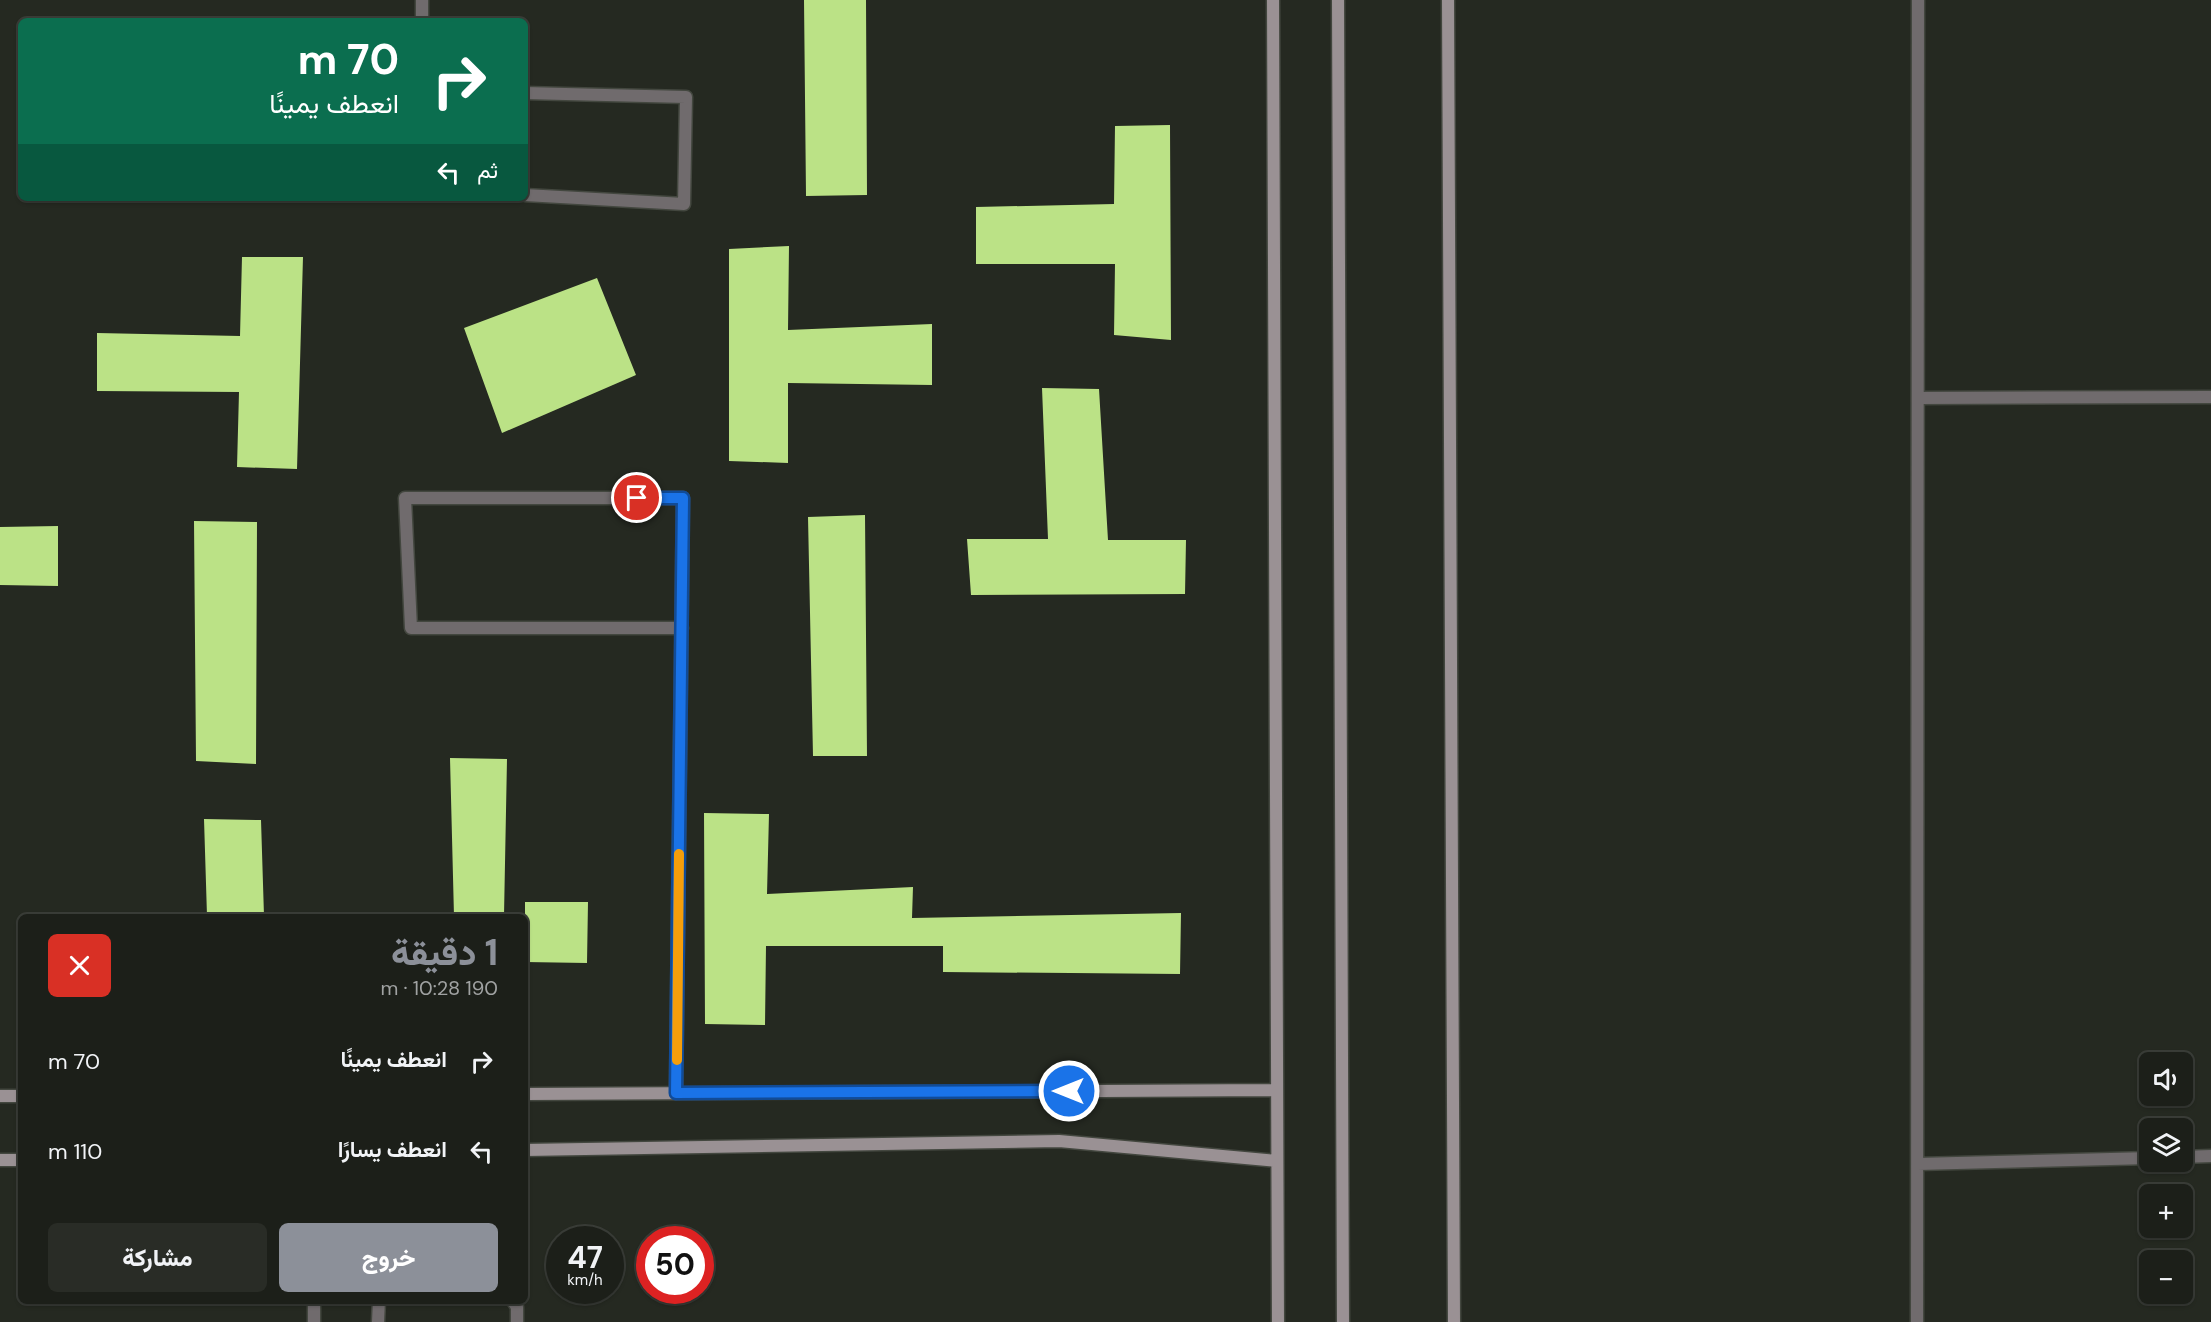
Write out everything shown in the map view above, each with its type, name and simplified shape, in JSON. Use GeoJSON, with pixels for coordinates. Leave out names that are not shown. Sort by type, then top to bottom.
{"type":"FeatureCollection","features":[{"type":"Feature","properties":{"kind":"main road"},"geometry":{"type":"LineString","coordinates":[[1273,0],[1278,1322]]}},
{"type":"Feature","properties":{"kind":"main road"},"geometry":{"type":"LineString","coordinates":[[1338,0],[1343,1322]]}},
{"type":"Feature","properties":{"kind":"main road"},"geometry":{"type":"LineString","coordinates":[[1448,0],[1454,1322]]}},
{"type":"Feature","properties":{"kind":"main road"},"geometry":{"type":"LineString","coordinates":[[528,1094],[1277,1090]]}},
{"type":"Feature","properties":{"kind":"main road"},"geometry":{"type":"LineString","coordinates":[[0,1096],[18,1096]]}},
{"type":"Feature","properties":{"kind":"main road"},"geometry":{"type":"LineString","coordinates":[[528,1150],[1059,1141],[1277,1161]]}},
{"type":"Feature","properties":{"kind":"main road"},"geometry":{"type":"LineString","coordinates":[[0,1160],[18,1160]]}},
{"type":"Feature","properties":{"kind":"street"},"geometry":{"type":"LineString","coordinates":[[422,0],[422,18]]}},
{"type":"Feature","properties":{"kind":"street"},"geometry":{"type":"LineString","coordinates":[[1917,1322],[1918,0]]}},
{"type":"Feature","properties":{"kind":"street"},"geometry":{"type":"LineString","coordinates":[[528,93],[686,97],[684,204],[528,195]]}},
{"type":"Feature","properties":{"kind":"street"},"geometry":{"type":"LineString","coordinates":[[1918,398],[2211,397]]}},
{"type":"Feature","properties":{"kind":"street"},"geometry":{"type":"LineString","coordinates":[[676,1093],[682,628],[683,498],[405,498],[411,628],[682,628]]}},
{"type":"Feature","properties":{"kind":"street"},"geometry":{"type":"LineString","coordinates":[[2193,1157],[2211,1156]]}},
{"type":"Feature","properties":{"kind":"street"},"geometry":{"type":"LineString","coordinates":[[1918,1164],[2139,1158]]}},
{"type":"Feature","properties":{"kind":"street"},"geometry":{"type":"LineString","coordinates":[[314,1304],[314,1322]]}},
{"type":"Feature","properties":{"kind":"street"},"geometry":{"type":"LineString","coordinates":[[378,1322],[379,1304]]}},
{"type":"Feature","properties":{"kind":"street"},"geometry":{"type":"LineString","coordinates":[[515,1304],[517,1322]]}},
{"type":"Feature","properties":{"kind":"building"},"geometry":{"type":"Polygon","coordinates":[[[804,0],[866,0],[867,195],[806,196],[804,0]]]}},
{"type":"Feature","properties":{"kind":"building"},"geometry":{"type":"Polygon","coordinates":[[[1170,125],[1171,340],[1114,335],[1115,264],[976,264],[976,207],[1114,204],[1115,126],[1170,125]]]}},
{"type":"Feature","properties":{"kind":"building"},"geometry":{"type":"Polygon","coordinates":[[[789,246],[788,330],[932,324],[932,385],[788,383],[788,463],[729,461],[729,249],[789,246]]]}},
{"type":"Feature","properties":{"kind":"building"},"geometry":{"type":"Polygon","coordinates":[[[242,257],[303,257],[297,469],[237,467],[239,392],[97,391],[97,333],[240,336],[242,257]]]}},
{"type":"Feature","properties":{"kind":"building"},"geometry":{"type":"Polygon","coordinates":[[[597,278],[636,375],[502,433],[464,328],[597,278]]]}},
{"type":"Feature","properties":{"kind":"building"},"geometry":{"type":"Polygon","coordinates":[[[1042,388],[1099,389],[1108,540],[1186,540],[1185,594],[971,595],[967,539],[1048,539],[1042,388]]]}},
{"type":"Feature","properties":{"kind":"building"},"geometry":{"type":"Polygon","coordinates":[[[865,515],[867,756],[813,756],[808,517],[865,515]]]}},
{"type":"Feature","properties":{"kind":"building"},"geometry":{"type":"Polygon","coordinates":[[[194,521],[257,522],[256,764],[196,761],[194,521]]]}},
{"type":"Feature","properties":{"kind":"building"},"geometry":{"type":"Polygon","coordinates":[[[58,526],[58,586],[0,585],[0,527],[58,526]]]}},
{"type":"Feature","properties":{"kind":"building"},"geometry":{"type":"Polygon","coordinates":[[[450,758],[507,759],[504,914],[454,914],[450,758]]]}},
{"type":"Feature","properties":{"kind":"building"},"geometry":{"type":"Polygon","coordinates":[[[704,813],[769,814],[767,894],[913,887],[912,918],[1181,913],[1180,974],[943,972],[943,946],[766,946],[765,1025],[705,1024],[704,813]]]}},
{"type":"Feature","properties":{"kind":"building"},"geometry":{"type":"Polygon","coordinates":[[[204,819],[261,820],[264,914],[207,914],[204,819]]]}},
{"type":"Feature","properties":{"kind":"building"},"geometry":{"type":"Polygon","coordinates":[[[525,902],[588,902],[587,963],[528,962],[528,914],[525,914],[525,902]]]}},
{"type":"Feature","properties":{"kind":"slow traffic"},"geometry":{"type":"LineString","coordinates":[[677,1060],[679,854]]}},
{"type":"Feature","properties":{"kind":"route"},"geometry":{"type":"LineString","coordinates":[[637,498],[683,498],[676,1093],[1069,1091]]}}]}
